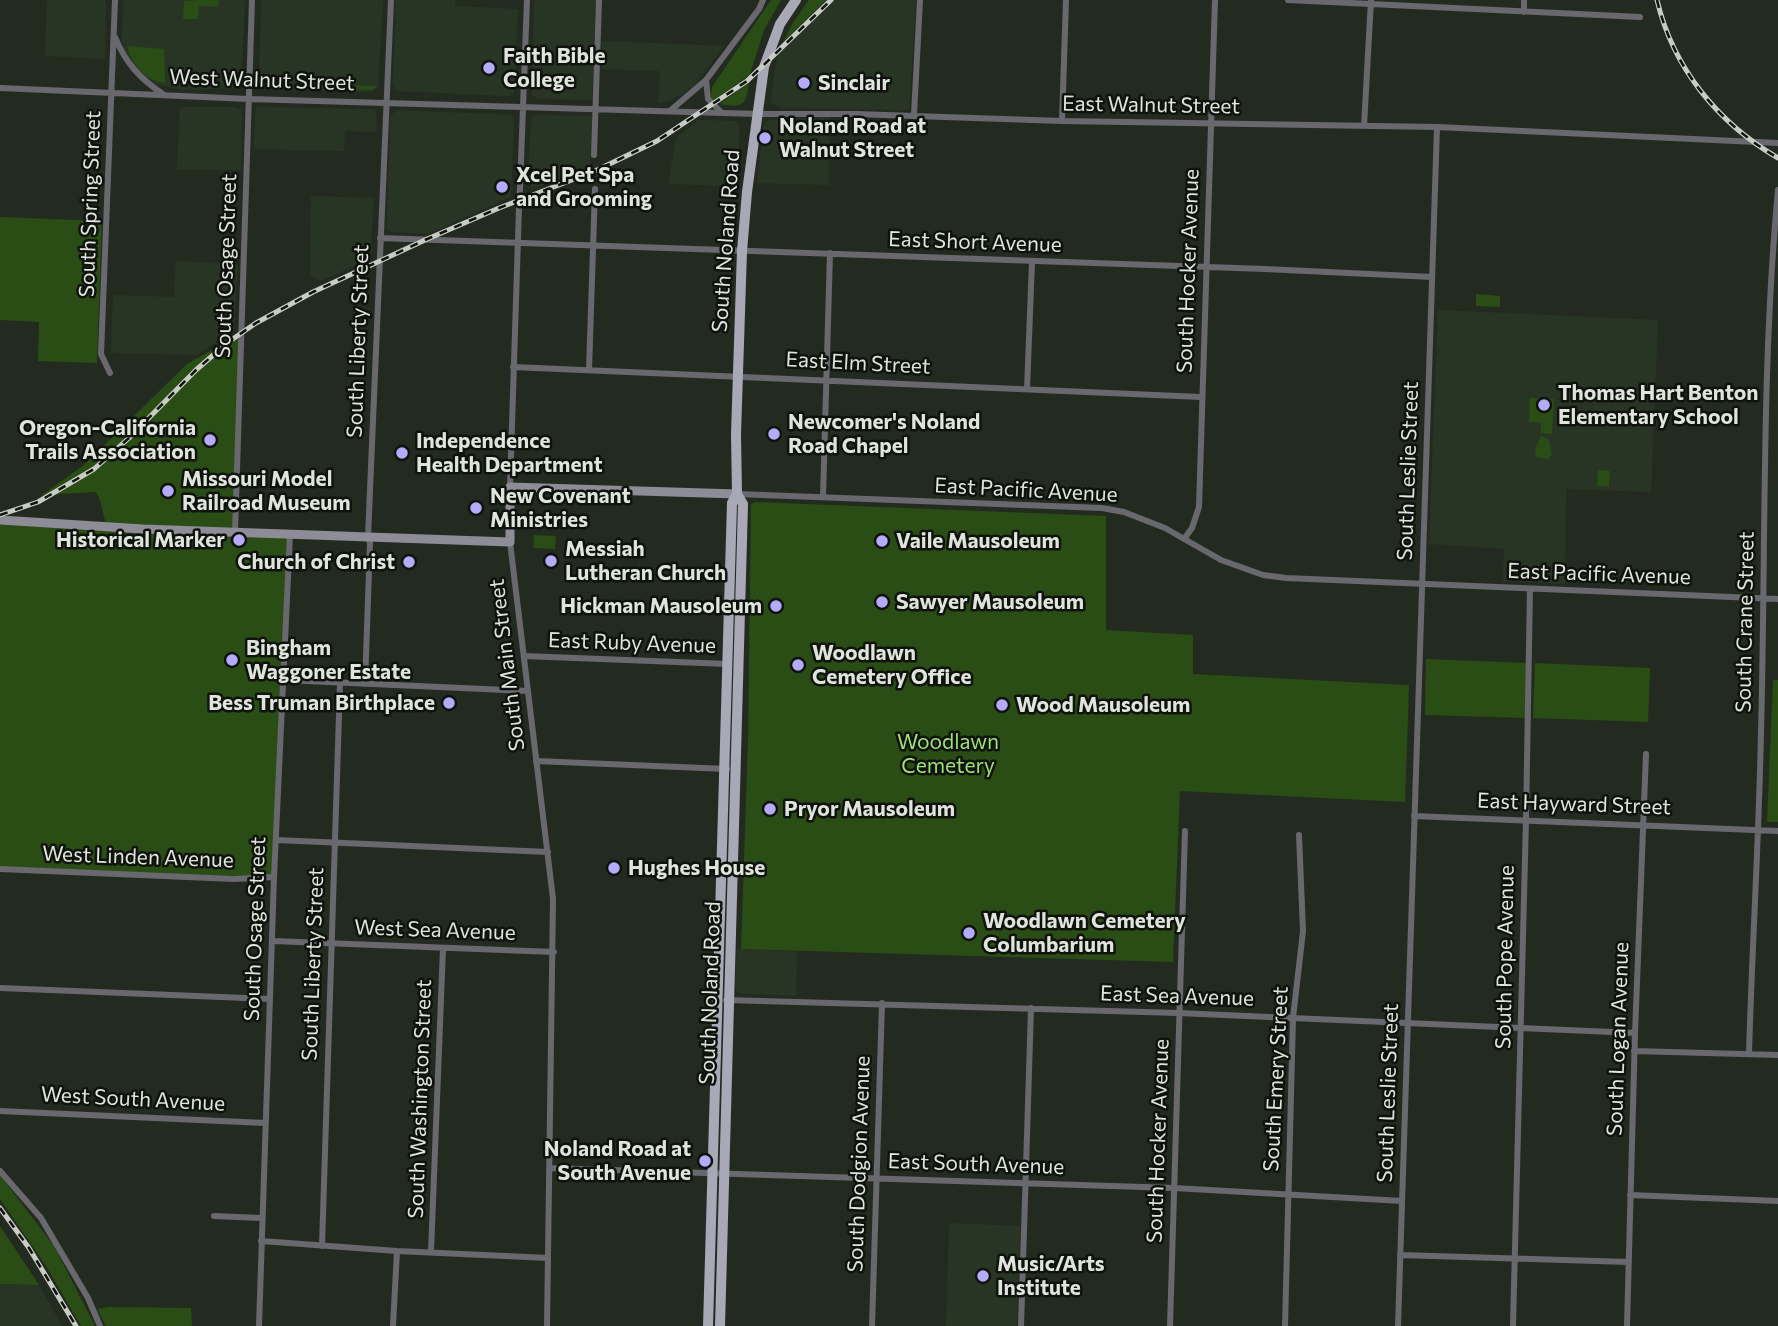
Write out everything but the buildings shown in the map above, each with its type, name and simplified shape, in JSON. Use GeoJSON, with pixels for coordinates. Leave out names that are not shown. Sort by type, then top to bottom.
{"type":"FeatureCollection","features":[{"type":"Feature","properties":{"kind":"main road","name":"South Noland Road"},"geometry":{"type":"LineString","coordinates":[[720,1326],[729,1000],[730,769],[726,664],[732,503],[737,494],[742,251],[757,114],[768,52],[780,24],[796,0]]}},
{"type":"Feature","properties":{"kind":"main road","name":"South Noland Road"},"geometry":{"type":"LineString","coordinates":[[708,1326],[718,1000],[730,769],[740,664],[743,504],[737,494]]}},
{"type":"Feature","properties":{"kind":"street","name":"South Spring Street"},"geometry":{"type":"LineString","coordinates":[[110,373],[102,354],[115,0]]}},
{"type":"Feature","properties":{"kind":"street","name":"South Osage Street"},"geometry":{"type":"LineString","coordinates":[[235,532],[252,0]]}},
{"type":"Feature","properties":{"kind":"street","name":"South Liberty Street"},"geometry":{"type":"LineString","coordinates":[[365,684],[370,543],[368,537],[391,0]]}},
{"type":"Feature","properties":{"kind":"street","name":"South Main Street"},"geometry":{"type":"LineString","coordinates":[[527,0],[513,367],[510,541],[553,899],[547,1326]]}},
{"type":"Feature","properties":{"kind":"street"},"geometry":{"type":"LineString","coordinates":[[594,155],[599,0]]}},
{"type":"Feature","properties":{"kind":"street"},"geometry":{"type":"LineString","coordinates":[[670,110],[706,80],[763,0]]}},
{"type":"Feature","properties":{"kind":"street"},"geometry":{"type":"LineString","coordinates":[[914,115],[920,0]]}},
{"type":"Feature","properties":{"kind":"street"},"geometry":{"type":"LineString","coordinates":[[1062,121],[1066,0]]}},
{"type":"Feature","properties":{"kind":"street","name":"South Hocker Avenue"},"geometry":{"type":"LineString","coordinates":[[1184,539],[1192,528],[1199,507],[1215,0]]}},
{"type":"Feature","properties":{"kind":"street"},"geometry":{"type":"LineString","coordinates":[[1288,0],[1640,17]]}},
{"type":"Feature","properties":{"kind":"street"},"geometry":{"type":"LineString","coordinates":[[1524,0],[1524,12]]}},
{"type":"Feature","properties":{"kind":"street"},"geometry":{"type":"LineString","coordinates":[[1364,126],[1371,2]]}},
{"type":"Feature","properties":{"kind":"street"},"geometry":{"type":"LineString","coordinates":[[113,34],[133,69],[165,95]]}},
{"type":"Feature","properties":{"kind":"street"},"geometry":{"type":"LineString","coordinates":[[706,80],[708,99],[721,112]]}},
{"type":"Feature","properties":{"kind":"street","name":"West Walnut Street"},"geometry":{"type":"LineString","coordinates":[[0,88],[249,99],[524,106]]}},
{"type":"Feature","properties":{"kind":"street","name":"East Walnut Street"},"geometry":{"type":"LineString","coordinates":[[524,106],[757,114],[1437,127],[1778,143]]}},
{"type":"Feature","properties":{"kind":"street","name":"South Leslie Street"},"geometry":{"type":"LineString","coordinates":[[1398,1326],[1437,127]]}},
{"type":"Feature","properties":{"kind":"street"},"geometry":{"type":"LineString","coordinates":[[589,369],[595,188]]}},
{"type":"Feature","properties":{"kind":"street","name":"South Crane Street"},"geometry":{"type":"LineString","coordinates":[[1749,1055],[1761,732],[1768,372],[1773,238],[1778,190]]}},
{"type":"Feature","properties":{"kind":"street","name":"East Short Avenue"},"geometry":{"type":"LineString","coordinates":[[380,237],[1432,277]]}},
{"type":"Feature","properties":{"kind":"street"},"geometry":{"type":"LineString","coordinates":[[823,497],[831,253]]}},
{"type":"Feature","properties":{"kind":"street"},"geometry":{"type":"LineString","coordinates":[[1027,388],[1032,262]]}},
{"type":"Feature","properties":{"kind":"street","name":"East Elm Street"},"geometry":{"type":"LineString","coordinates":[[513,367],[1201,397]]}},
{"type":"Feature","properties":{"kind":"street","name":"East Pacific Avenue"},"geometry":{"type":"LineString","coordinates":[[510,487],[1102,509],[1124,512],[1165,528],[1221,560],[1263,575],[1778,599]]}},
{"type":"Feature","properties":{"kind":"street"},"geometry":{"type":"LineString","coordinates":[[0,520],[235,532],[510,541]]}},
{"type":"Feature","properties":{"kind":"street","name":"South Osage Street"},"geometry":{"type":"LineString","coordinates":[[259,1326],[264,1123],[290,534]]}},
{"type":"Feature","properties":{"kind":"street","name":"South Pope Avenue"},"geometry":{"type":"LineString","coordinates":[[1513,1326],[1530,589]]}},
{"type":"Feature","properties":{"kind":"street","name":"East Ruby Avenue"},"geometry":{"type":"LineString","coordinates":[[524,656],[740,664]]}},
{"type":"Feature","properties":{"kind":"street"},"geometry":{"type":"LineString","coordinates":[[284,680],[528,691]]}},
{"type":"Feature","properties":{"kind":"street","name":"South Liberty Street"},"geometry":{"type":"LineString","coordinates":[[323,1246],[340,683]]}},
{"type":"Feature","properties":{"kind":"street","name":"South Logan Avenue"},"geometry":{"type":"LineString","coordinates":[[1627,1326],[1634,1051],[1646,754]]}},
{"type":"Feature","properties":{"kind":"street"},"geometry":{"type":"LineString","coordinates":[[537,761],[730,769]]}},
{"type":"Feature","properties":{"kind":"street","name":"East Hayward Street"},"geometry":{"type":"LineString","coordinates":[[1414,816],[1778,831]]}},
{"type":"Feature","properties":{"kind":"street","name":"South Hocker Avenue"},"geometry":{"type":"LineString","coordinates":[[1170,1326],[1185,831]]}},
{"type":"Feature","properties":{"kind":"street","name":"South Emery Street"},"geometry":{"type":"LineString","coordinates":[[1285,1326],[1293,1018],[1303,931],[1299,835]]}},
{"type":"Feature","properties":{"kind":"street"},"geometry":{"type":"LineString","coordinates":[[276,840],[548,852]]}},
{"type":"Feature","properties":{"kind":"street","name":"West Linden Avenue"},"geometry":{"type":"LineString","coordinates":[[0,869],[234,879],[274,877]]}},
{"type":"Feature","properties":{"kind":"street","name":"West Sea Avenue"},"geometry":{"type":"LineString","coordinates":[[273,941],[554,952]]}},
{"type":"Feature","properties":{"kind":"street","name":"South Washington Street"},"geometry":{"type":"LineString","coordinates":[[431,1252],[443,948]]}},
{"type":"Feature","properties":{"kind":"street"},"geometry":{"type":"LineString","coordinates":[[0,988],[270,999]]}},
{"type":"Feature","properties":{"kind":"street","name":"East Sea Avenue"},"geometry":{"type":"LineString","coordinates":[[718,1000],[1178,1013],[1635,1033]]}},
{"type":"Feature","properties":{"kind":"street","name":"South Dodgion Avenue"},"geometry":{"type":"LineString","coordinates":[[872,1326],[882,1003]]}},
{"type":"Feature","properties":{"kind":"street"},"geometry":{"type":"LineString","coordinates":[[1021,1326],[1031,1008]]}},
{"type":"Feature","properties":{"kind":"street"},"geometry":{"type":"LineString","coordinates":[[1634,1051],[1778,1055]]}},
{"type":"Feature","properties":{"kind":"street","name":"West South Avenue"},"geometry":{"type":"LineString","coordinates":[[0,1111],[264,1123]]}},
{"type":"Feature","properties":{"kind":"street","name":"East South Avenue"},"geometry":{"type":"LineString","coordinates":[[549,1168],[1174,1188],[1402,1201]]}},
{"type":"Feature","properties":{"kind":"street"},"geometry":{"type":"LineString","coordinates":[[0,1171],[41,1218],[88,1298],[100,1326]]}},
{"type":"Feature","properties":{"kind":"street"},"geometry":{"type":"LineString","coordinates":[[1630,1195],[1778,1201]]}},
{"type":"Feature","properties":{"kind":"street"},"geometry":{"type":"LineString","coordinates":[[214,1216],[261,1218]]}},
{"type":"Feature","properties":{"kind":"street"},"geometry":{"type":"LineString","coordinates":[[261,1241],[548,1258]]}},
{"type":"Feature","properties":{"kind":"street"},"geometry":{"type":"LineString","coordinates":[[393,1326],[397,1251]]}},
{"type":"Feature","properties":{"kind":"street"},"geometry":{"type":"LineString","coordinates":[[1400,1255],[1629,1262]]}},
{"type":"Feature","properties":{"kind":"shaded area"},"geometry":{"type":"Polygon","coordinates":[[[47,0],[106,0],[105,59],[45,56],[47,0]]]}},
{"type":"Feature","properties":{"kind":"shaded area"},"geometry":{"type":"Polygon","coordinates":[[[123,0],[245,0],[241,88],[181,90],[155,84],[138,72],[125,52],[122,40],[123,0]]]}},
{"type":"Feature","properties":{"kind":"shaded area"},"geometry":{"type":"Polygon","coordinates":[[[261,0],[383,0],[378,88],[371,92],[259,88],[261,0]]]}},
{"type":"Feature","properties":{"kind":"shaded area"},"geometry":{"type":"Polygon","coordinates":[[[396,0],[455,0],[455,6],[518,9],[514,93],[508,96],[397,91],[393,83],[396,0]]]}},
{"type":"Feature","properties":{"kind":"shaded area"},"geometry":{"type":"Polygon","coordinates":[[[534,0],[596,0],[592,100],[538,99],[532,95],[534,0]]]}},
{"type":"Feature","properties":{"kind":"shaded area"},"geometry":{"type":"Polygon","coordinates":[[[826,0],[916,0],[909,110],[781,108],[770,103],[776,63],[783,42],[826,0]]]}},
{"type":"Feature","properties":{"kind":"shaded area"},"geometry":{"type":"Polygon","coordinates":[[[602,41],[724,46],[694,86],[670,101],[658,103],[660,71],[601,69],[602,41]]]}},
{"type":"Feature","properties":{"kind":"shaded area"},"geometry":{"type":"Polygon","coordinates":[[[750,74],[749,83],[720,104],[715,100],[750,74]]]}},
{"type":"Feature","properties":{"kind":"shaded area"},"geometry":{"type":"Polygon","coordinates":[[[180,107],[236,107],[242,110],[241,170],[177,170],[180,107]]]}},
{"type":"Feature","properties":{"kind":"shaded area"},"geometry":{"type":"Polygon","coordinates":[[[258,107],[373,109],[376,111],[377,132],[345,131],[344,151],[254,149],[255,111],[258,107]]]}},
{"type":"Feature","properties":{"kind":"shaded area"},"geometry":{"type":"Polygon","coordinates":[[[397,110],[512,115],[511,197],[428,234],[392,232],[387,228],[390,116],[397,110]]]}},
{"type":"Feature","properties":{"kind":"shaded area"},"geometry":{"type":"Polygon","coordinates":[[[592,116],[590,168],[531,189],[532,179],[528,178],[531,121],[532,117],[592,116]]]}},
{"type":"Feature","properties":{"kind":"shaded area"},"geometry":{"type":"Polygon","coordinates":[[[830,117],[829,185],[757,183],[764,125],[768,120],[830,117]]]}},
{"type":"Feature","properties":{"kind":"shaded area"},"geometry":{"type":"Polygon","coordinates":[[[698,120],[735,121],[740,125],[736,186],[668,184],[676,138],[698,120]]]}},
{"type":"Feature","properties":{"kind":"shaded area"},"geometry":{"type":"Polygon","coordinates":[[[311,196],[374,198],[370,259],[320,281],[310,275],[311,196]]]}},
{"type":"Feature","properties":{"kind":"shaded area"},"geometry":{"type":"Polygon","coordinates":[[[176,261],[238,264],[234,330],[197,355],[111,353],[113,295],[174,297],[176,261]]]}},
{"type":"Feature","properties":{"kind":"shaded area","name":"Thomas Hart Benton Elementary School"},"geometry":{"type":"Polygon","coordinates":[[[1438,310],[1658,320],[1651,492],[1566,489],[1565,584],[1503,581],[1504,549],[1429,544],[1438,310]]]}},
{"type":"Feature","properties":{"kind":"shaded area"},"geometry":{"type":"Polygon","coordinates":[[[737,949],[797,951],[796,996],[738,993],[735,987],[737,949]]]}},
{"type":"Feature","properties":{"kind":"shaded area","name":"Music/Arts Institute"},"geometry":{"type":"Polygon","coordinates":[[[949,1223],[1020,1226],[1017,1326],[946,1326],[949,1223]]]}},
{"type":"Feature","properties":{"kind":"shaded area"},"geometry":{"type":"Polygon","coordinates":[[[0,1284],[39,1285],[62,1326],[0,1326],[0,1284]]]}},
{"type":"Feature","properties":{"kind":"green space"},"geometry":{"type":"Polygon","coordinates":[[[219,0],[218,7],[199,6],[198,19],[183,19],[184,1],[219,0]]]}},
{"type":"Feature","properties":{"kind":"green space"},"geometry":{"type":"Polygon","coordinates":[[[771,0],[781,0],[764,30],[750,74],[713,101],[712,87],[771,0]]]}},
{"type":"Feature","properties":{"kind":"green space"},"geometry":{"type":"Polygon","coordinates":[[[809,0],[826,0],[783,42],[792,24],[809,0]]]}},
{"type":"Feature","properties":{"kind":"green space"},"geometry":{"type":"Polygon","coordinates":[[[127,46],[164,49],[165,83],[151,79],[140,70],[127,46]]]}},
{"type":"Feature","properties":{"kind":"green space"},"geometry":{"type":"Polygon","coordinates":[[[749,83],[742,104],[720,104],[749,83]]]}},
{"type":"Feature","properties":{"kind":"green space"},"geometry":{"type":"Polygon","coordinates":[[[322,85],[377,86],[372,90],[321,88],[322,85]]]}},
{"type":"Feature","properties":{"kind":"green space"},"geometry":{"type":"Polygon","coordinates":[[[0,217],[102,221],[97,363],[38,361],[39,322],[0,320],[0,217]]]}},
{"type":"Feature","properties":{"kind":"green space"},"geometry":{"type":"Polygon","coordinates":[[[1476,294],[1500,296],[1500,307],[1476,306],[1476,294]]]}},
{"type":"Feature","properties":{"kind":"green space"},"geometry":{"type":"Polygon","coordinates":[[[242,333],[235,531],[290,534],[274,877],[0,869],[0,520],[106,525],[96,492],[42,495],[84,465],[187,364],[242,333]]]}},
{"type":"Feature","properties":{"kind":"green space"},"geometry":{"type":"Polygon","coordinates":[[[1530,398],[1554,399],[1552,434],[1541,433],[1541,423],[1529,422],[1530,398]]]}},
{"type":"Feature","properties":{"kind":"green space"},"geometry":{"type":"Polygon","coordinates":[[[1541,436],[1549,440],[1552,455],[1547,459],[1536,457],[1535,449],[1541,436]]]}},
{"type":"Feature","properties":{"kind":"green space"},"geometry":{"type":"Polygon","coordinates":[[[1598,470],[1610,471],[1609,487],[1597,486],[1598,470]]]}},
{"type":"Feature","properties":{"kind":"green space","name":"Woodlawn Cemetery"},"geometry":{"type":"Polygon","coordinates":[[[755,502],[1106,516],[1106,630],[1193,635],[1193,674],[1409,685],[1405,802],[1180,791],[1173,962],[741,949],[748,741],[751,504],[755,502]]]}},
{"type":"Feature","properties":{"kind":"green space"},"geometry":{"type":"Polygon","coordinates":[[[534,535],[556,536],[555,549],[533,548],[534,535]]]}},
{"type":"Feature","properties":{"kind":"green space"},"geometry":{"type":"Polygon","coordinates":[[[1426,659],[1527,663],[1526,718],[1425,715],[1426,659]]]}},
{"type":"Feature","properties":{"kind":"green space"},"geometry":{"type":"Polygon","coordinates":[[[1535,663],[1650,668],[1648,722],[1533,718],[1535,663]]]}},
{"type":"Feature","properties":{"kind":"green space"},"geometry":{"type":"Polygon","coordinates":[[[1773,680],[1778,680],[1778,822],[1767,822],[1773,680]]]}},
{"type":"Feature","properties":{"kind":"green space"},"geometry":{"type":"Polygon","coordinates":[[[0,1175],[54,1246],[95,1326],[81,1326],[46,1266],[0,1199],[0,1175]]]}},
{"type":"Feature","properties":{"kind":"green space"},"geometry":{"type":"Polygon","coordinates":[[[0,1226],[39,1285],[0,1284],[0,1226]]]}},
{"type":"Feature","properties":{"kind":"green space"},"geometry":{"type":"Polygon","coordinates":[[[191,1308],[192,1326],[106,1326],[97,1309],[191,1308]]]}},
{"type":"Feature","properties":{"kind":"railway"},"geometry":{"type":"LineString","coordinates":[[0,515],[38,502],[94,469],[129,438],[196,370],[227,343],[256,323],[313,292],[425,240],[595,171],[657,141],[747,81],[831,0]]}},
{"type":"Feature","properties":{"kind":"railway"},"geometry":{"type":"LineString","coordinates":[[1657,0],[1674,48],[1701,91],[1736,128],[1778,158]]}},
{"type":"Feature","properties":{"kind":"railway"},"geometry":{"type":"LineString","coordinates":[[0,1208],[29,1248],[76,1326]]}},
{"type":"Feature","properties":{"kind":"place","name":"Faith Bible College"},"geometry":{"type":"Point","coordinates":[489,68]}},
{"type":"Feature","properties":{"kind":"place","name":"Sinclair"},"geometry":{"type":"Point","coordinates":[804,83]}},
{"type":"Feature","properties":{"kind":"place","name":"Noland Road at Walnut Street"},"geometry":{"type":"Point","coordinates":[765,138]}},
{"type":"Feature","properties":{"kind":"place","name":"Xcel Pet Spa and Grooming"},"geometry":{"type":"Point","coordinates":[502,187]}},
{"type":"Feature","properties":{"kind":"place","name":"Thomas Hart Benton Elementary School"},"geometry":{"type":"Point","coordinates":[1544,405]}},
{"type":"Feature","properties":{"kind":"place","name":"Newcomer's Noland Road Chapel"},"geometry":{"type":"Point","coordinates":[774,434]}},
{"type":"Feature","properties":{"kind":"place","name":"Oregon-California Trails Association"},"geometry":{"type":"Point","coordinates":[210,440]}},
{"type":"Feature","properties":{"kind":"place","name":"Independence Health Department"},"geometry":{"type":"Point","coordinates":[402,453]}},
{"type":"Feature","properties":{"kind":"place","name":"Missouri Model Railroad Museum"},"geometry":{"type":"Point","coordinates":[168,491]}},
{"type":"Feature","properties":{"kind":"place","name":"New Covenant Ministries"},"geometry":{"type":"Point","coordinates":[476,508]}},
{"type":"Feature","properties":{"kind":"place","name":"Historical Marker"},"geometry":{"type":"Point","coordinates":[239,540]}},
{"type":"Feature","properties":{"kind":"place","name":"Vaile Mausoleum"},"geometry":{"type":"Point","coordinates":[882,541]}},
{"type":"Feature","properties":{"kind":"place","name":"Messiah Lutheran Church"},"geometry":{"type":"Point","coordinates":[551,561]}},
{"type":"Feature","properties":{"kind":"place","name":"Church of Christ"},"geometry":{"type":"Point","coordinates":[409,562]}},
{"type":"Feature","properties":{"kind":"place","name":"Sawyer Mausoleum"},"geometry":{"type":"Point","coordinates":[882,602]}},
{"type":"Feature","properties":{"kind":"place","name":"Hickman Mausoleum"},"geometry":{"type":"Point","coordinates":[776,606]}},
{"type":"Feature","properties":{"kind":"place","name":"Bingham Waggoner Estate"},"geometry":{"type":"Point","coordinates":[232,660]}},
{"type":"Feature","properties":{"kind":"place","name":"Woodlawn Cemetery Office"},"geometry":{"type":"Point","coordinates":[798,665]}},
{"type":"Feature","properties":{"kind":"place","name":"Bess Truman Birthplace"},"geometry":{"type":"Point","coordinates":[449,703]}},
{"type":"Feature","properties":{"kind":"place","name":"Wood Mausoleum"},"geometry":{"type":"Point","coordinates":[1002,705]}},
{"type":"Feature","properties":{"kind":"place","name":"Pryor Mausoleum"},"geometry":{"type":"Point","coordinates":[770,809]}},
{"type":"Feature","properties":{"kind":"place","name":"Hughes House"},"geometry":{"type":"Point","coordinates":[614,868]}},
{"type":"Feature","properties":{"kind":"place","name":"Woodlawn Cemetery Columbarium"},"geometry":{"type":"Point","coordinates":[969,933]}},
{"type":"Feature","properties":{"kind":"place","name":"Noland Road at South Avenue"},"geometry":{"type":"Point","coordinates":[705,1161]}},
{"type":"Feature","properties":{"kind":"place","name":"Music/Arts Institute"},"geometry":{"type":"Point","coordinates":[983,1276]}}]}
